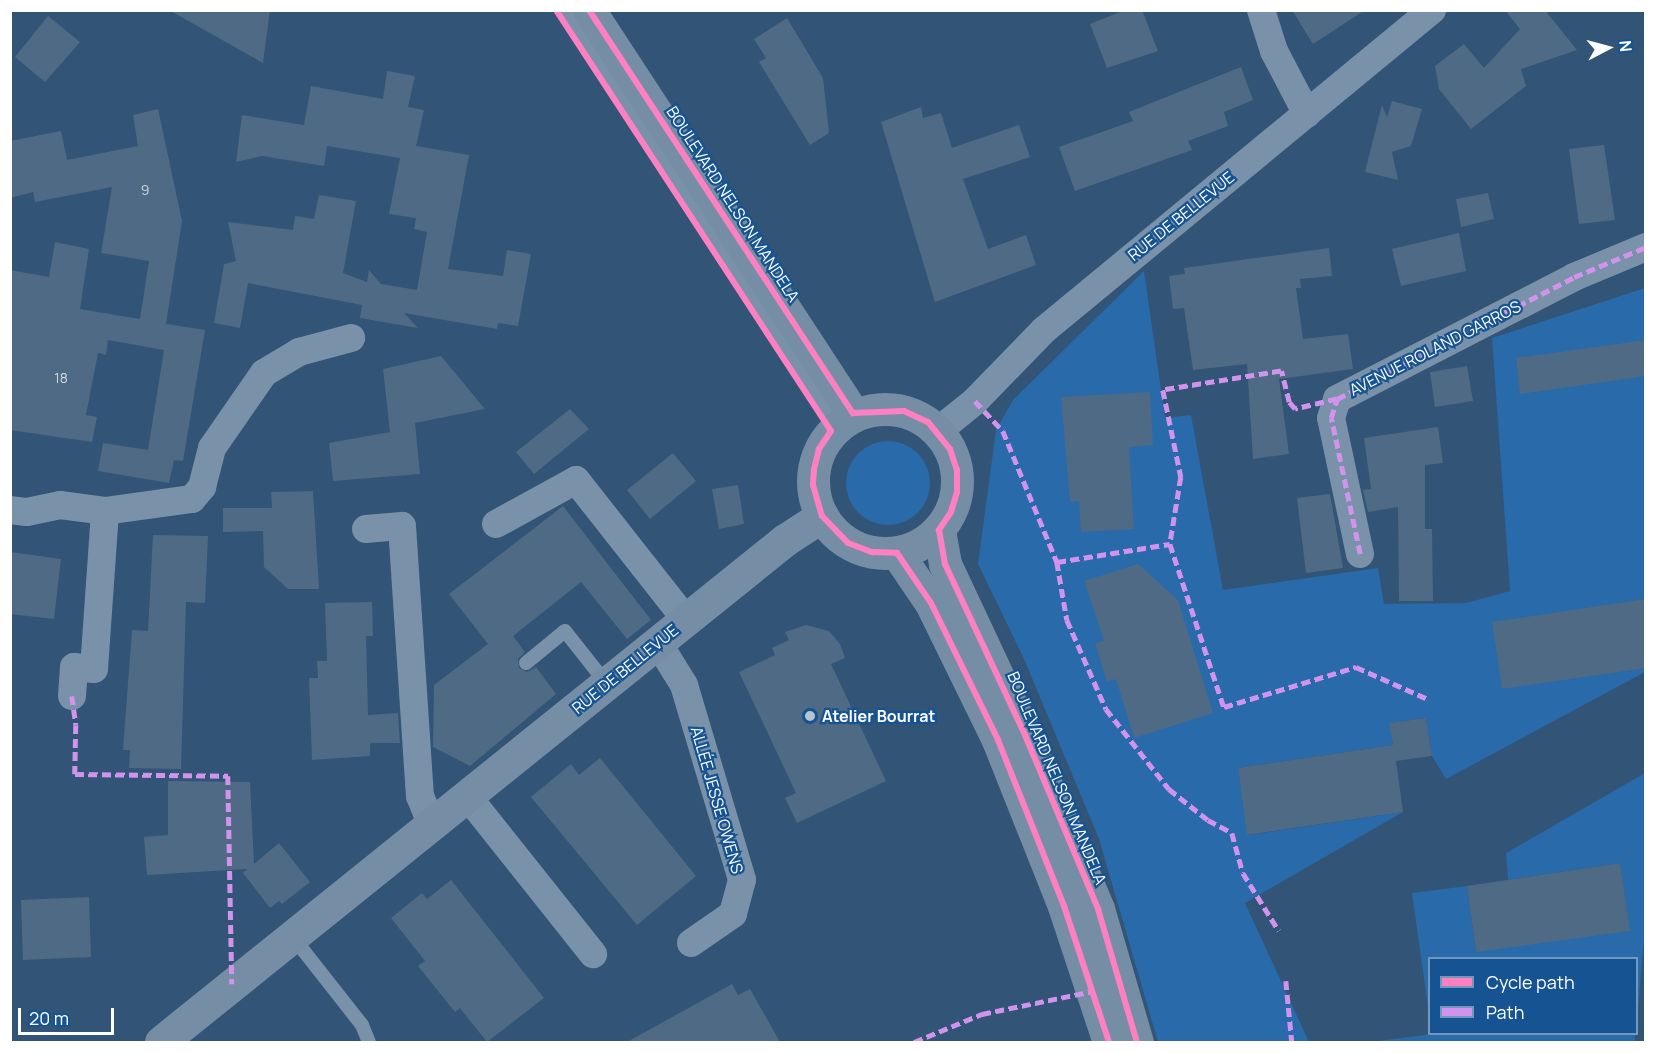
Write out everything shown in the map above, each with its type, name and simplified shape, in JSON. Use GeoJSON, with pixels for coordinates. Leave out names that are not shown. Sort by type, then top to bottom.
{"type":"FeatureCollection","features":[{"type":"Feature","properties":{"kind":"street","name":"BOULEVARD NELSON MANDELA"},"geometry":{"type":"LineString","coordinates":[[589,10],[845,419]]}},
{"type":"Feature","properties":{"kind":"street"},"geometry":{"type":"LineString","coordinates":[[1261,10],[1274,51],[1307,114]]}},
{"type":"Feature","properties":{"kind":"street","name":"RUE DE BELLEVUE"},"geometry":{"type":"LineString","coordinates":[[938,431],[975,400],[1044,330],[1432,10]]}},
{"type":"Feature","properties":{"kind":"street","name":"AVENUE ROLAND GARROS"},"geometry":{"type":"LineString","coordinates":[[1360,554],[1331,418],[1337,399],[1574,277],[1646,247]]}},
{"type":"Feature","properties":{"kind":"street"},"geometry":{"type":"LineString","coordinates":[[10,510],[27,512],[60,506],[105,511],[192,499],[202,487],[213,448],[264,373],[299,352],[351,338]]}},
{"type":"Feature","properties":{"kind":"street"},"geometry":{"type":"LineString","coordinates":[[903,411],[938,431],[950,449],[957,470],[957,492],[951,512],[939,530],[920,545],[897,553],[872,552],[848,543],[822,516],[815,501],[814,469],[819,449],[845,419],[903,411]]}},
{"type":"Feature","properties":{"kind":"street"},"geometry":{"type":"LineString","coordinates":[[496,524],[576,480],[686,620]]}},
{"type":"Feature","properties":{"kind":"street"},"geometry":{"type":"LineString","coordinates":[[72,696],[74,667],[94,669],[105,511]]}},
{"type":"Feature","properties":{"kind":"street","name":"RUE DE BELLEVUE"},"geometry":{"type":"LineString","coordinates":[[160,1042],[291,934],[432,826],[785,540],[822,516]]}},
{"type":"Feature","properties":{"kind":"street"},"geometry":{"type":"LineString","coordinates":[[366,529],[402,526],[420,796],[432,826]]}},
{"type":"Feature","properties":{"kind":"street","name":"BOULEVARD NELSON MANDELA"},"geometry":{"type":"LineString","coordinates":[[939,530],[945,564],[1026,735],[1098,909],[1137,1042]]}},
{"type":"Feature","properties":{"kind":"street"},"geometry":{"type":"LineString","coordinates":[[897,553],[931,603],[998,740],[1064,906],[1109,1042]]}},
{"type":"Feature","properties":{"kind":"street","name":"ALLÉE JESSE OWENS"},"geometry":{"type":"LineString","coordinates":[[658,643],[684,685],[741,880],[733,914],[691,943]]}},
{"type":"Feature","properties":{"kind":"street"},"geometry":{"type":"LineString","coordinates":[[468,797],[593,954]]}},
{"type":"Feature","properties":{"kind":"lane"},"geometry":{"type":"LineString","coordinates":[[566,10],[845,419]]}},
{"type":"Feature","properties":{"kind":"lane"},"geometry":{"type":"LineString","coordinates":[[526,663],[565,631],[606,683]]}},
{"type":"Feature","properties":{"kind":"lane"},"geometry":{"type":"LineString","coordinates":[[291,934],[362,1026],[369,1042]]}},
{"type":"Feature","properties":{"kind":"shaded area"},"geometry":{"type":"Polygon","coordinates":[[[1144,271],[1165,418],[1191,415],[1223,590],[1378,568],[1384,604],[1466,603],[1510,591],[1492,338],[1645,288],[1645,672],[1446,779],[1432,756],[1426,718],[1390,723],[1393,745],[1238,768],[1248,835],[1403,812],[1245,903],[1309,1042],[1158,1042],[1099,839],[1024,659],[978,564],[996,430],[1013,400],[1144,271]]]}},
{"type":"Feature","properties":{"kind":"shaded area"},"geometry":{"type":"Polygon","coordinates":[[[888,441],[904,444],[918,453],[927,467],[930,483],[927,499],[918,513],[904,522],[888,525],[872,522],[858,513],[849,499],[846,483],[849,467],[858,453],[872,444],[888,441]]]}},
{"type":"Feature","properties":{"kind":"shaded area"},"geometry":{"type":"Polygon","coordinates":[[[1645,773],[1646,916],[1638,1008],[1638,957],[1428,957],[1428,1007],[1412,893],[1467,886],[1476,951],[1629,930],[1620,863],[1508,880],[1506,853],[1645,773]]]}},
{"type":"Feature","properties":{"kind":"shaded area"},"geometry":{"type":"Polygon","coordinates":[[[1428,1035],[1635,1035],[1635,1042],[1370,1042],[1428,1035]]]}},
{"type":"Feature","properties":{"kind":"building"},"geometry":{"type":"Polygon","coordinates":[[[169,10],[270,10],[263,63],[169,10]]]}},
{"type":"Feature","properties":{"kind":"building"},"geometry":{"type":"Polygon","coordinates":[[[1125,10],[1142,10],[1158,51],[1107,68],[1090,24],[1125,10]]]}},
{"type":"Feature","properties":{"kind":"building"},"geometry":{"type":"Polygon","coordinates":[[[1292,10],[1365,10],[1313,44],[1292,10]]]}},
{"type":"Feature","properties":{"kind":"building"},"geometry":{"type":"Polygon","coordinates":[[[1505,10],[1545,10],[1577,50],[1521,69],[1526,86],[1471,129],[1439,89],[1435,66],[1464,44],[1484,68],[1520,29],[1505,10]]]}},
{"type":"Feature","properties":{"kind":"building"},"geometry":{"type":"Polygon","coordinates":[[[48,16],[80,42],[45,82],[15,57],[48,16]]]}},
{"type":"Feature","properties":{"kind":"building"},"geometry":{"type":"Polygon","coordinates":[[[787,18],[823,78],[829,133],[810,145],[759,62],[766,58],[754,39],[787,18]]]}},
{"type":"Feature","properties":{"kind":"building"},"geometry":{"type":"Polygon","coordinates":[[[1241,67],[1253,100],[1224,112],[1228,126],[1188,141],[1192,150],[1075,191],[1059,147],[1133,121],[1129,112],[1241,67]]]}},
{"type":"Feature","properties":{"kind":"building"},"geometry":{"type":"Polygon","coordinates":[[[387,71],[415,76],[408,107],[424,110],[416,146],[469,155],[448,269],[503,276],[507,250],[531,254],[518,326],[498,323],[497,329],[404,313],[418,328],[360,318],[362,305],[248,283],[240,328],[214,323],[224,264],[236,261],[228,222],[293,230],[295,216],[314,219],[319,195],[356,201],[343,273],[367,282],[369,270],[381,284],[417,290],[427,232],[414,229],[416,218],[389,214],[400,158],[327,146],[324,166],[262,156],[236,162],[242,115],[304,125],[311,86],[383,99],[387,71]]]}},
{"type":"Feature","properties":{"kind":"building"},"geometry":{"type":"Polygon","coordinates":[[[1392,101],[1422,109],[1411,146],[1392,152],[1398,180],[1365,172],[1382,105],[1387,117],[1392,101]]]}},
{"type":"Feature","properties":{"kind":"building"},"geometry":{"type":"Polygon","coordinates":[[[921,107],[923,118],[941,113],[952,148],[1019,125],[1030,157],[963,179],[988,249],[1026,235],[1036,265],[935,302],[881,122],[921,107]]]}},
{"type":"Feature","properties":{"kind":"building"},"geometry":{"type":"Polygon","coordinates":[[[158,109],[182,221],[166,324],[205,330],[183,461],[174,460],[169,483],[98,471],[103,443],[148,450],[164,350],[108,340],[106,355],[98,353],[86,415],[97,417],[92,442],[10,430],[10,270],[49,277],[55,242],[89,249],[80,309],[140,319],[149,261],[101,253],[112,187],[35,202],[33,192],[10,198],[10,141],[61,131],[67,160],[138,146],[133,115],[158,109]]]}},
{"type":"Feature","properties":{"kind":"building"},"geometry":{"type":"Polygon","coordinates":[[[1604,145],[1615,220],[1579,224],[1569,149],[1604,145]]]}},
{"type":"Feature","properties":{"kind":"building"},"geometry":{"type":"Polygon","coordinates":[[[1488,193],[1494,219],[1461,227],[1456,199],[1488,193]]]}},
{"type":"Feature","properties":{"kind":"building"},"geometry":{"type":"Polygon","coordinates":[[[1459,233],[1466,271],[1401,286],[1392,249],[1459,233]]]}},
{"type":"Feature","properties":{"kind":"building"},"geometry":{"type":"Polygon","coordinates":[[[1329,248],[1332,276],[1300,279],[1301,288],[1296,288],[1303,339],[1348,334],[1353,369],[1279,379],[1289,454],[1253,459],[1247,364],[1193,370],[1184,308],[1173,309],[1169,276],[1185,274],[1184,268],[1329,248]]]}},
{"type":"Feature","properties":{"kind":"building"},"geometry":{"type":"Polygon","coordinates":[[[1646,340],[1646,376],[1520,394],[1516,358],[1646,340]]]}},
{"type":"Feature","properties":{"kind":"building"},"geometry":{"type":"Polygon","coordinates":[[[441,356],[485,409],[415,423],[420,474],[333,481],[329,443],[390,432],[383,369],[441,356]]]}},
{"type":"Feature","properties":{"kind":"building"},"geometry":{"type":"Polygon","coordinates":[[[1467,366],[1473,401],[1435,407],[1430,372],[1467,366]]]}},
{"type":"Feature","properties":{"kind":"building"},"geometry":{"type":"Polygon","coordinates":[[[1150,392],[1153,445],[1129,447],[1134,529],[1081,532],[1079,501],[1070,502],[1061,397],[1150,392]]]}},
{"type":"Feature","properties":{"kind":"building"},"geometry":{"type":"Polygon","coordinates":[[[570,409],[589,429],[534,474],[516,452],[570,409]]]}},
{"type":"Feature","properties":{"kind":"building"},"geometry":{"type":"Polygon","coordinates":[[[1438,427],[1443,463],[1425,465],[1425,529],[1432,529],[1433,601],[1399,601],[1398,507],[1368,512],[1363,490],[1371,489],[1364,438],[1438,427]]]}},
{"type":"Feature","properties":{"kind":"building"},"geometry":{"type":"Polygon","coordinates":[[[673,453],[696,481],[650,519],[627,490],[673,453]]]}},
{"type":"Feature","properties":{"kind":"building"},"geometry":{"type":"Polygon","coordinates":[[[738,485],[744,524],[719,529],[712,489],[738,485]]]}},
{"type":"Feature","properties":{"kind":"building"},"geometry":{"type":"Polygon","coordinates":[[[313,491],[319,589],[288,589],[264,567],[263,531],[223,532],[223,508],[272,508],[271,492],[313,491]]]}},
{"type":"Feature","properties":{"kind":"building"},"geometry":{"type":"Polygon","coordinates":[[[1330,494],[1343,568],[1306,573],[1297,498],[1330,494]]]}},
{"type":"Feature","properties":{"kind":"building"},"geometry":{"type":"Polygon","coordinates":[[[563,506],[651,620],[627,639],[581,582],[513,636],[525,652],[518,659],[519,668],[527,672],[536,667],[556,694],[470,766],[433,747],[434,685],[488,644],[449,594],[563,506]]]}},
{"type":"Feature","properties":{"kind":"building"},"geometry":{"type":"Polygon","coordinates":[[[153,535],[208,536],[205,603],[186,602],[181,769],[129,768],[130,750],[123,750],[132,630],[148,631],[153,535]]]}},
{"type":"Feature","properties":{"kind":"building"},"geometry":{"type":"Polygon","coordinates":[[[10,552],[61,559],[54,619],[10,614],[10,552]]]}},
{"type":"Feature","properties":{"kind":"building"},"geometry":{"type":"Polygon","coordinates":[[[1138,564],[1178,600],[1213,713],[1134,738],[1116,679],[1107,682],[1095,643],[1104,641],[1084,581],[1138,564]]]}},
{"type":"Feature","properties":{"kind":"building"},"geometry":{"type":"Polygon","coordinates":[[[1646,599],[1646,668],[1502,689],[1492,622],[1646,599]]]}},
{"type":"Feature","properties":{"kind":"building"},"geometry":{"type":"Polygon","coordinates":[[[372,602],[373,636],[366,636],[368,715],[398,713],[400,743],[370,743],[370,756],[312,760],[309,678],[318,678],[317,661],[327,661],[325,603],[372,602]]]}},
{"type":"Feature","properties":{"kind":"building"},"geometry":{"type":"Polygon","coordinates":[[[806,625],[829,631],[840,644],[845,658],[831,664],[886,781],[797,823],[785,798],[796,793],[739,672],[775,655],[772,648],[789,640],[785,632],[806,625]]]}},
{"type":"Feature","properties":{"kind":"building"},"geometry":{"type":"Polygon","coordinates":[[[1426,718],[1432,756],[1396,761],[1403,812],[1247,835],[1238,768],[1393,745],[1389,723],[1426,718]]]}},
{"type":"Feature","properties":{"kind":"building"},"geometry":{"type":"Polygon","coordinates":[[[600,758],[696,876],[637,925],[531,797],[571,764],[579,775],[600,758]]]}},
{"type":"Feature","properties":{"kind":"building"},"geometry":{"type":"Polygon","coordinates":[[[168,781],[250,782],[254,864],[279,843],[310,882],[282,904],[279,901],[270,908],[243,873],[247,869],[147,875],[144,837],[168,835],[168,781]]]}},
{"type":"Feature","properties":{"kind":"building"},"geometry":{"type":"Polygon","coordinates":[[[1620,863],[1630,931],[1476,952],[1467,886],[1620,863]]]}},
{"type":"Feature","properties":{"kind":"building"},"geometry":{"type":"Polygon","coordinates":[[[451,880],[544,998],[487,1042],[460,1008],[455,1012],[418,966],[425,961],[391,918],[422,893],[427,899],[451,880]]]}},
{"type":"Feature","properties":{"kind":"building"},"geometry":{"type":"Polygon","coordinates":[[[89,897],[91,957],[23,960],[21,900],[89,897]]]}},
{"type":"Feature","properties":{"kind":"building"},"geometry":{"type":"Polygon","coordinates":[[[732,984],[738,995],[750,989],[780,1042],[627,1042],[732,984]]]}},
{"type":"Feature","properties":{"kind":"marked path"},"geometry":{"type":"LineString","coordinates":[[1360,554],[1331,418],[1337,399],[1574,277],[1646,247]]}},
{"type":"Feature","properties":{"kind":"marked path"},"geometry":{"type":"LineString","coordinates":[[1337,399],[1295,409],[1289,402],[1281,371],[1163,390],[1181,477],[1170,544],[1224,707],[1356,667],[1428,699]]}},
{"type":"Feature","properties":{"kind":"marked path"},"geometry":{"type":"LineString","coordinates":[[975,401],[1003,431],[1057,562],[1170,544]]}},
{"type":"Feature","properties":{"kind":"marked path"},"geometry":{"type":"LineString","coordinates":[[1057,562],[1067,620],[1106,709],[1169,789],[1208,820],[1232,833],[1243,873],[1279,931]]}},
{"type":"Feature","properties":{"kind":"marked path"},"geometry":{"type":"LineString","coordinates":[[72,696],[76,725],[75,774],[228,776],[232,984]]}},
{"type":"Feature","properties":{"kind":"marked path"},"geometry":{"type":"LineString","coordinates":[[1286,981],[1292,1042]]}},
{"type":"Feature","properties":{"kind":"marked path"},"geometry":{"type":"LineString","coordinates":[[914,1042],[982,1014],[1093,991]]}},
{"type":"Feature","properties":{"kind":"cycle path"},"geometry":{"type":"LineString","coordinates":[[556,10],[831,431],[819,449],[814,469],[813,485],[822,516],[848,543],[872,552],[897,553],[931,603],[998,740],[1064,906],[1109,1042]]}},
{"type":"Feature","properties":{"kind":"cycle path"},"geometry":{"type":"LineString","coordinates":[[589,10],[853,413],[904,411],[928,422],[950,449],[957,470],[957,492],[951,512],[939,530],[945,564],[1025,735],[1098,909],[1137,1042]]}},
{"type":"Feature","properties":{"kind":"place","name":"Atelier Bourrat"},"geometry":{"type":"Point","coordinates":[810,716]}}]}
